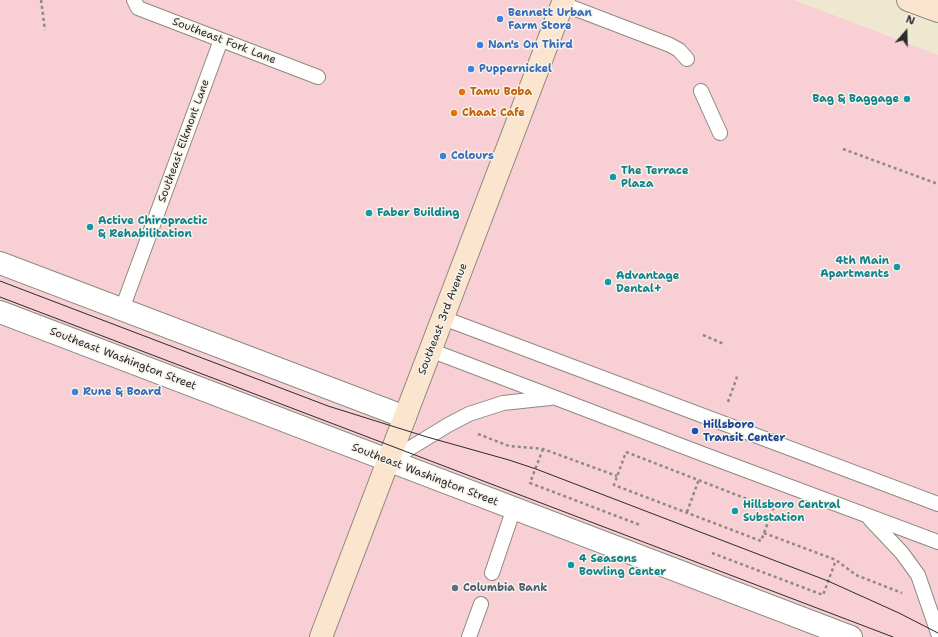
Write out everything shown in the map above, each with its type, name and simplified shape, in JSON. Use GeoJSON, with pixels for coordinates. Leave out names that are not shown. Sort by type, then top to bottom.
{"type":"FeatureCollection","features":[{"type":"Feature","properties":{"kind":"street"},"geometry":{"type":"LineString","coordinates":[[908,0],[938,11]]}},
{"type":"Feature","properties":{"kind":"street","name":"Southeast 3rd Avenue"},"geometry":{"type":"LineString","coordinates":[[321,637],[563,2]]}},
{"type":"Feature","properties":{"kind":"street"},"geometry":{"type":"LineString","coordinates":[[0,263],[405,417]]}},
{"type":"Feature","properties":{"kind":"street","name":"Southeast Washington Street"},"geometry":{"type":"LineString","coordinates":[[0,312],[851,637]]}},
{"type":"Feature","properties":{"kind":"lane","name":"Southeast Fork Lane"},"geometry":{"type":"LineString","coordinates":[[134,0],[138,8],[318,76]]}},
{"type":"Feature","properties":{"kind":"lane"},"geometry":{"type":"LineString","coordinates":[[563,2],[670,45],[679,50],[687,59]]}},
{"type":"Feature","properties":{"kind":"lane","name":"Southeast Elkmont Lane"},"geometry":{"type":"LineString","coordinates":[[122,309],[221,40]]}},
{"type":"Feature","properties":{"kind":"lane"},"geometry":{"type":"LineString","coordinates":[[701,91],[720,133]]}},
{"type":"Feature","properties":{"kind":"lane"},"geometry":{"type":"LineString","coordinates":[[443,318],[938,504]]}},
{"type":"Feature","properties":{"kind":"lane"},"geometry":{"type":"LineString","coordinates":[[430,350],[868,517],[938,542]]}},
{"type":"Feature","properties":{"kind":"lane"},"geometry":{"type":"LineString","coordinates":[[388,461],[448,424],[469,414],[503,402],[552,397]]}},
{"type":"Feature","properties":{"kind":"lane"},"geometry":{"type":"LineString","coordinates":[[492,574],[514,508]]}},
{"type":"Feature","properties":{"kind":"lane"},"geometry":{"type":"LineString","coordinates":[[868,517],[902,553],[918,576],[938,632]]}},
{"type":"Feature","properties":{"kind":"lane"},"geometry":{"type":"LineString","coordinates":[[469,637],[481,604]]}},
{"type":"Feature","properties":{"kind":"path"},"geometry":{"type":"LineString","coordinates":[[41,0],[45,30]]}},
{"type":"Feature","properties":{"kind":"path"},"geometry":{"type":"LineString","coordinates":[[843,149],[938,184]]}},
{"type":"Feature","properties":{"kind":"path"},"geometry":{"type":"LineString","coordinates":[[703,335],[724,344]]}},
{"type":"Feature","properties":{"kind":"path"},"geometry":{"type":"LineString","coordinates":[[727,403],[738,374]]}},
{"type":"Feature","properties":{"kind":"path"},"geometry":{"type":"LineString","coordinates":[[476,434],[509,446],[543,449],[617,476]]}},
{"type":"Feature","properties":{"kind":"path"},"geometry":{"type":"LineString","coordinates":[[543,449],[530,483],[640,525]]}},
{"type":"Feature","properties":{"kind":"path"},"geometry":{"type":"LineString","coordinates":[[626,452],[699,480],[773,509],[761,541],[614,485],[626,452]]}},
{"type":"Feature","properties":{"kind":"path"},"geometry":{"type":"LineString","coordinates":[[686,512],[700,476]]}},
{"type":"Feature","properties":{"kind":"path"},"geometry":{"type":"LineString","coordinates":[[764,532],[836,560],[856,576],[905,594]]}},
{"type":"Feature","properties":{"kind":"path"},"geometry":{"type":"LineString","coordinates":[[712,553],[823,595],[836,560]]}},
{"type":"Feature","properties":{"kind":"shaded area"},"geometry":{"type":"Polygon","coordinates":[[[0,0],[794,0],[938,55],[938,637],[0,637],[0,0]]]}},
{"type":"Feature","properties":{"kind":"tram line"},"geometry":{"type":"LineString","coordinates":[[0,281],[328,406],[536,469],[828,581],[899,613],[938,633]]}},
{"type":"Feature","properties":{"kind":"tram line"},"geometry":{"type":"LineString","coordinates":[[0,297],[893,637]]}},
{"type":"Feature","properties":{"kind":"place","name":"Bennett Urban Farm Store"},"geometry":{"type":"Point","coordinates":[500,19]}},
{"type":"Feature","properties":{"kind":"place","name":"Nan's On Third"},"geometry":{"type":"Point","coordinates":[480,45]}},
{"type":"Feature","properties":{"kind":"place","name":"Puppernickel"},"geometry":{"type":"Point","coordinates":[471,69]}},
{"type":"Feature","properties":{"kind":"place","name":"Tamu Boba"},"geometry":{"type":"Point","coordinates":[462,92]}},
{"type":"Feature","properties":{"kind":"place","name":"Bag & Baggage"},"geometry":{"type":"Point","coordinates":[907,99]}},
{"type":"Feature","properties":{"kind":"place","name":"Chaat Cafe"},"geometry":{"type":"Point","coordinates":[454,113]}},
{"type":"Feature","properties":{"kind":"place","name":"Colours"},"geometry":{"type":"Point","coordinates":[443,156]}},
{"type":"Feature","properties":{"kind":"place","name":"The Terrace Plaza"},"geometry":{"type":"Point","coordinates":[613,177]}},
{"type":"Feature","properties":{"kind":"place","name":"Faber Building"},"geometry":{"type":"Point","coordinates":[369,213]}},
{"type":"Feature","properties":{"kind":"place","name":"Active Chiropractic & Rehabilitation"},"geometry":{"type":"Point","coordinates":[90,227]}},
{"type":"Feature","properties":{"kind":"place","name":"4th Main Apartments"},"geometry":{"type":"Point","coordinates":[897,267]}},
{"type":"Feature","properties":{"kind":"place","name":"Advantage Dental+"},"geometry":{"type":"Point","coordinates":[608,282]}},
{"type":"Feature","properties":{"kind":"place","name":"Rune & Board"},"geometry":{"type":"Point","coordinates":[75,392]}},
{"type":"Feature","properties":{"kind":"place","name":"Hillsboro Transit Center"},"geometry":{"type":"Point","coordinates":[695,431]}},
{"type":"Feature","properties":{"kind":"place","name":"Hillsboro Central Substation"},"geometry":{"type":"Point","coordinates":[735,511]}},
{"type":"Feature","properties":{"kind":"place","name":"4 Seasons Bowling Center"},"geometry":{"type":"Point","coordinates":[571,565]}},
{"type":"Feature","properties":{"kind":"place","name":"Columbia Bank"},"geometry":{"type":"Point","coordinates":[455,588]}}]}
